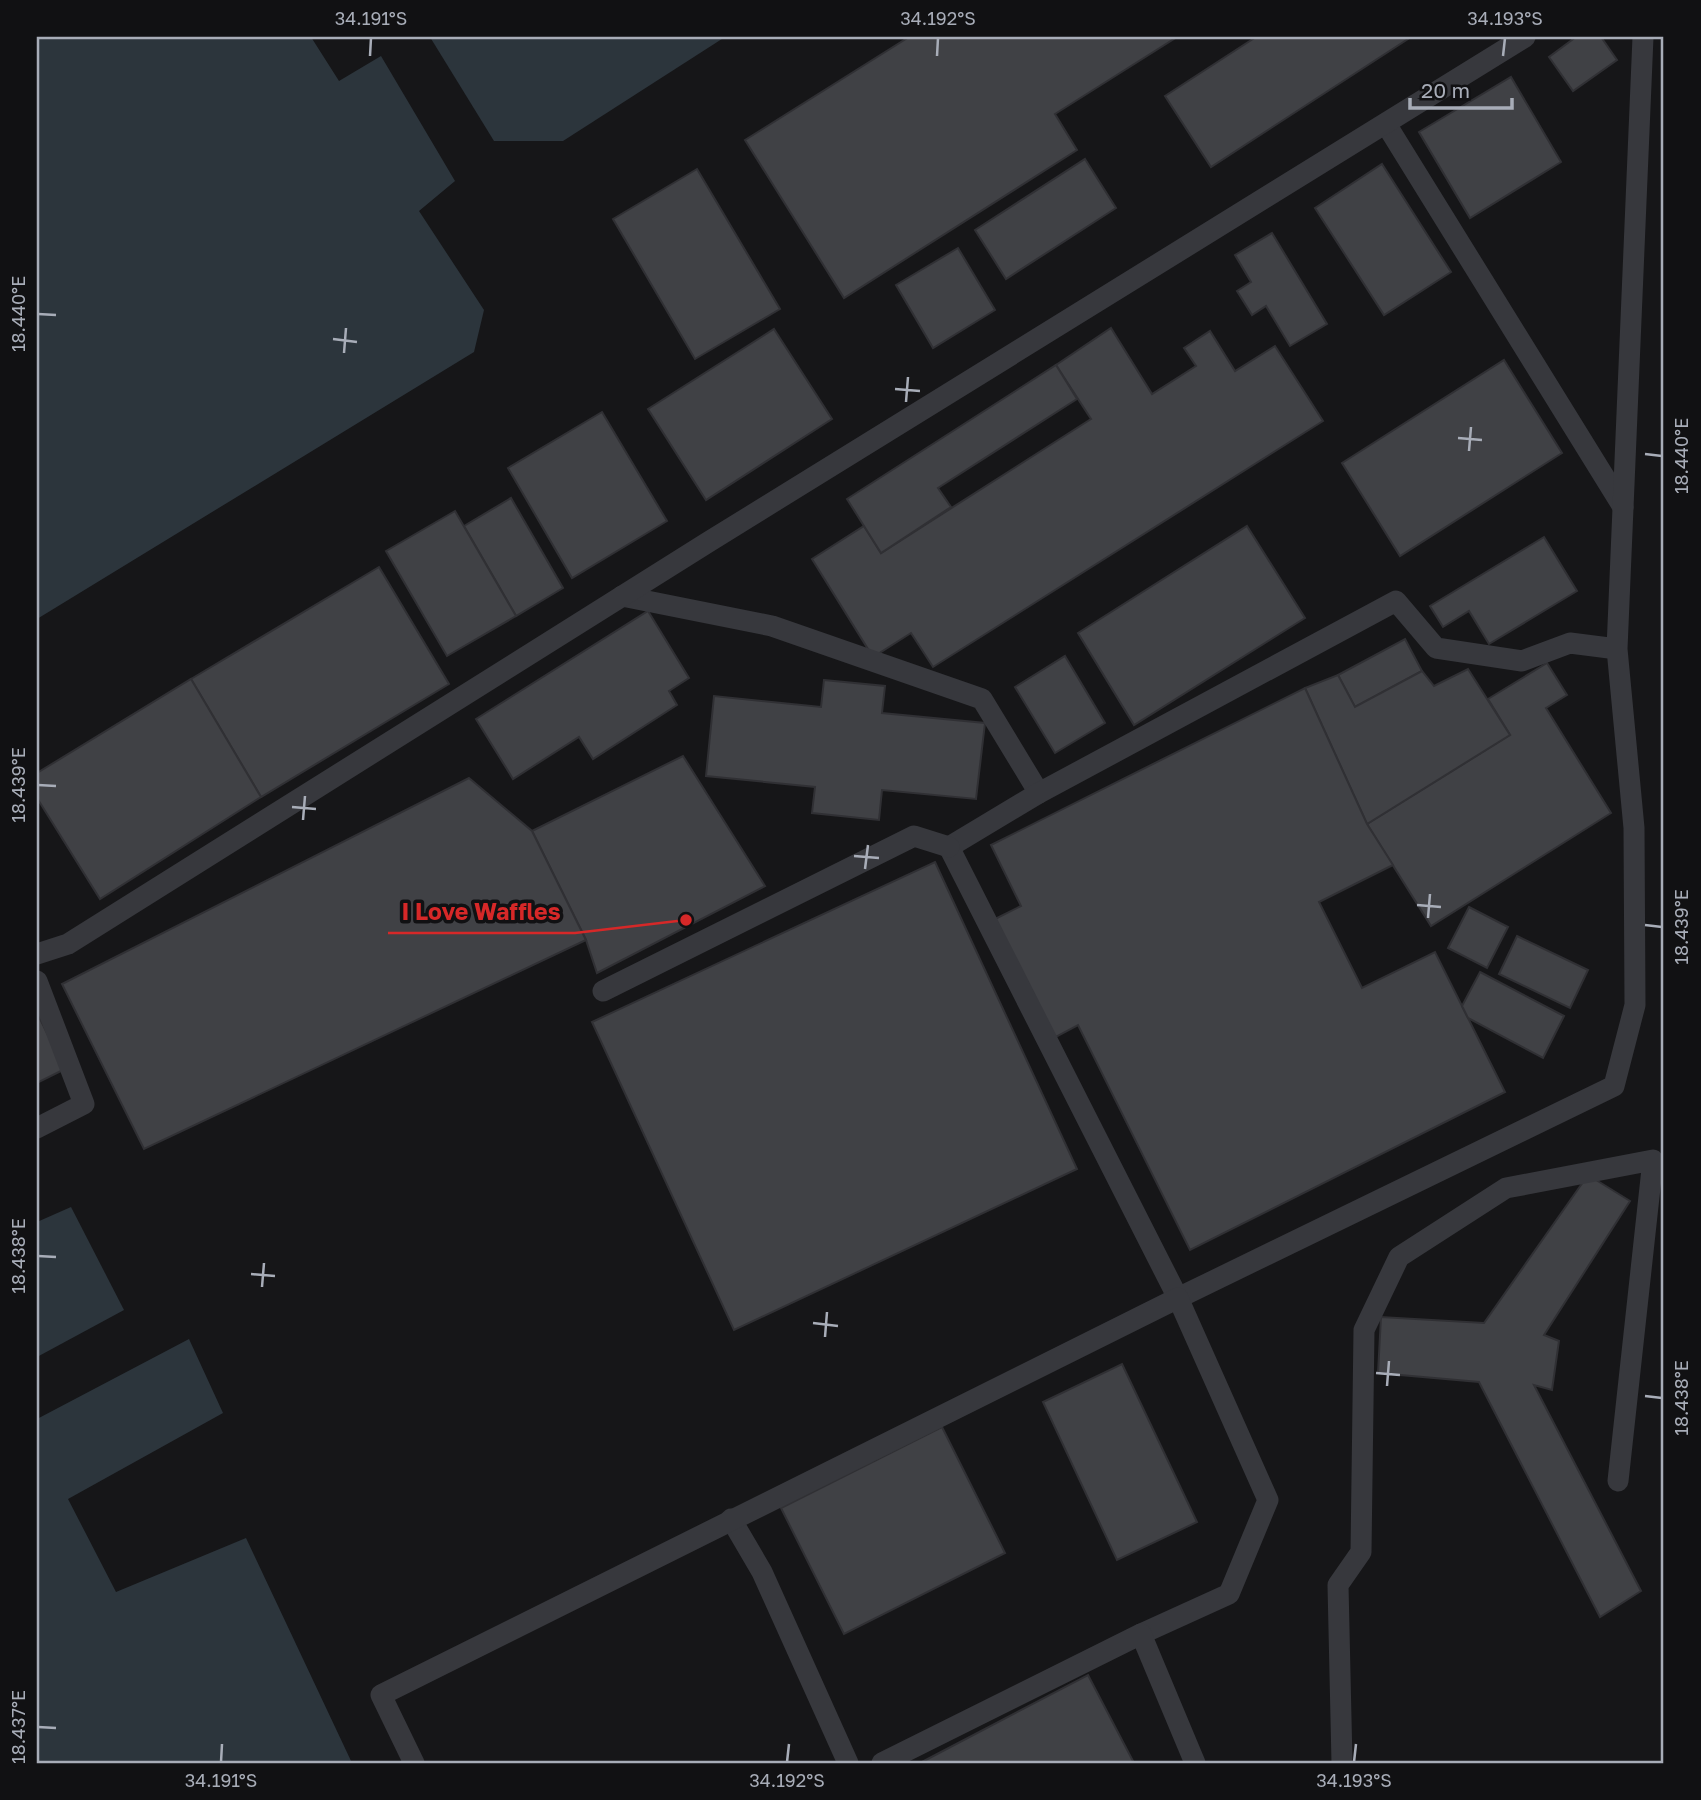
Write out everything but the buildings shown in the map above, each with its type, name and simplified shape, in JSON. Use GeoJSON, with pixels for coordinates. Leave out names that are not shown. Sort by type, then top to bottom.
{"type":"FeatureCollection","features":[{"type":"Feature","properties":{"kind":"lane"},"geometry":{"type":"LineString","coordinates":[[37,954],[68,944],[622,596],[1525,37]]}},
{"type":"Feature","properties":{"kind":"lane"},"geometry":{"type":"LineString","coordinates":[[414,1763],[381,1695],[1178,1298],[1614,1086],[1634,1005],[1634,828],[1617,649],[1643,37]]}},
{"type":"Feature","properties":{"kind":"lane"},"geometry":{"type":"LineString","coordinates":[[1386,124],[1623,507]]}},
{"type":"Feature","properties":{"kind":"lane"},"geometry":{"type":"LineString","coordinates":[[622,596],[772,626],[982,699],[1039,793]]}},
{"type":"Feature","properties":{"kind":"lane"},"geometry":{"type":"LineString","coordinates":[[949,847],[1039,793],[1396,601],[1436,648],[1522,661],[1570,643],[1617,649]]}},
{"type":"Feature","properties":{"kind":"lane"},"geometry":{"type":"LineString","coordinates":[[603,991],[914,836],[949,847],[1178,1298],[1268,1500],[1229,1594],[1141,1634],[882,1763]]}},
{"type":"Feature","properties":{"kind":"lane"},"geometry":{"type":"LineString","coordinates":[[37,981],[84,1104],[37,1128]]}},
{"type":"Feature","properties":{"kind":"lane"},"geometry":{"type":"LineString","coordinates":[[1342,1763],[1338,1585],[1361,1552],[1364,1330],[1399,1257],[1506,1188],[1653,1160],[1618,1481]]}},
{"type":"Feature","properties":{"kind":"lane"},"geometry":{"type":"LineString","coordinates":[[732,1519],[762,1572],[848,1763]]}},
{"type":"Feature","properties":{"kind":"lane"},"geometry":{"type":"LineString","coordinates":[[1141,1634],[1195,1763]]}},
{"type":"Feature","properties":{"kind":"shaded area"},"geometry":{"type":"Polygon","coordinates":[[[37,37],[311,37],[339,81],[381,56],[455,181],[419,211],[484,310],[474,352],[37,619],[37,37]]]}},
{"type":"Feature","properties":{"kind":"shaded area"},"geometry":{"type":"Polygon","coordinates":[[[430,37],[725,37],[563,141],[494,141],[430,37]]]}},
{"type":"Feature","properties":{"kind":"shaded area"},"geometry":{"type":"Polygon","coordinates":[[[71,1207],[124,1310],[37,1357],[37,1222],[71,1207]]]}},
{"type":"Feature","properties":{"kind":"shaded area"},"geometry":{"type":"Polygon","coordinates":[[[189,1339],[223,1413],[68,1499],[116,1592],[246,1538],[352,1763],[37,1763],[37,1419],[189,1339]]]}},
{"type":"Feature","properties":{"kind":"place","name":"I Love Waffles"},"geometry":{"type":"Point","coordinates":[686,920]}}]}
